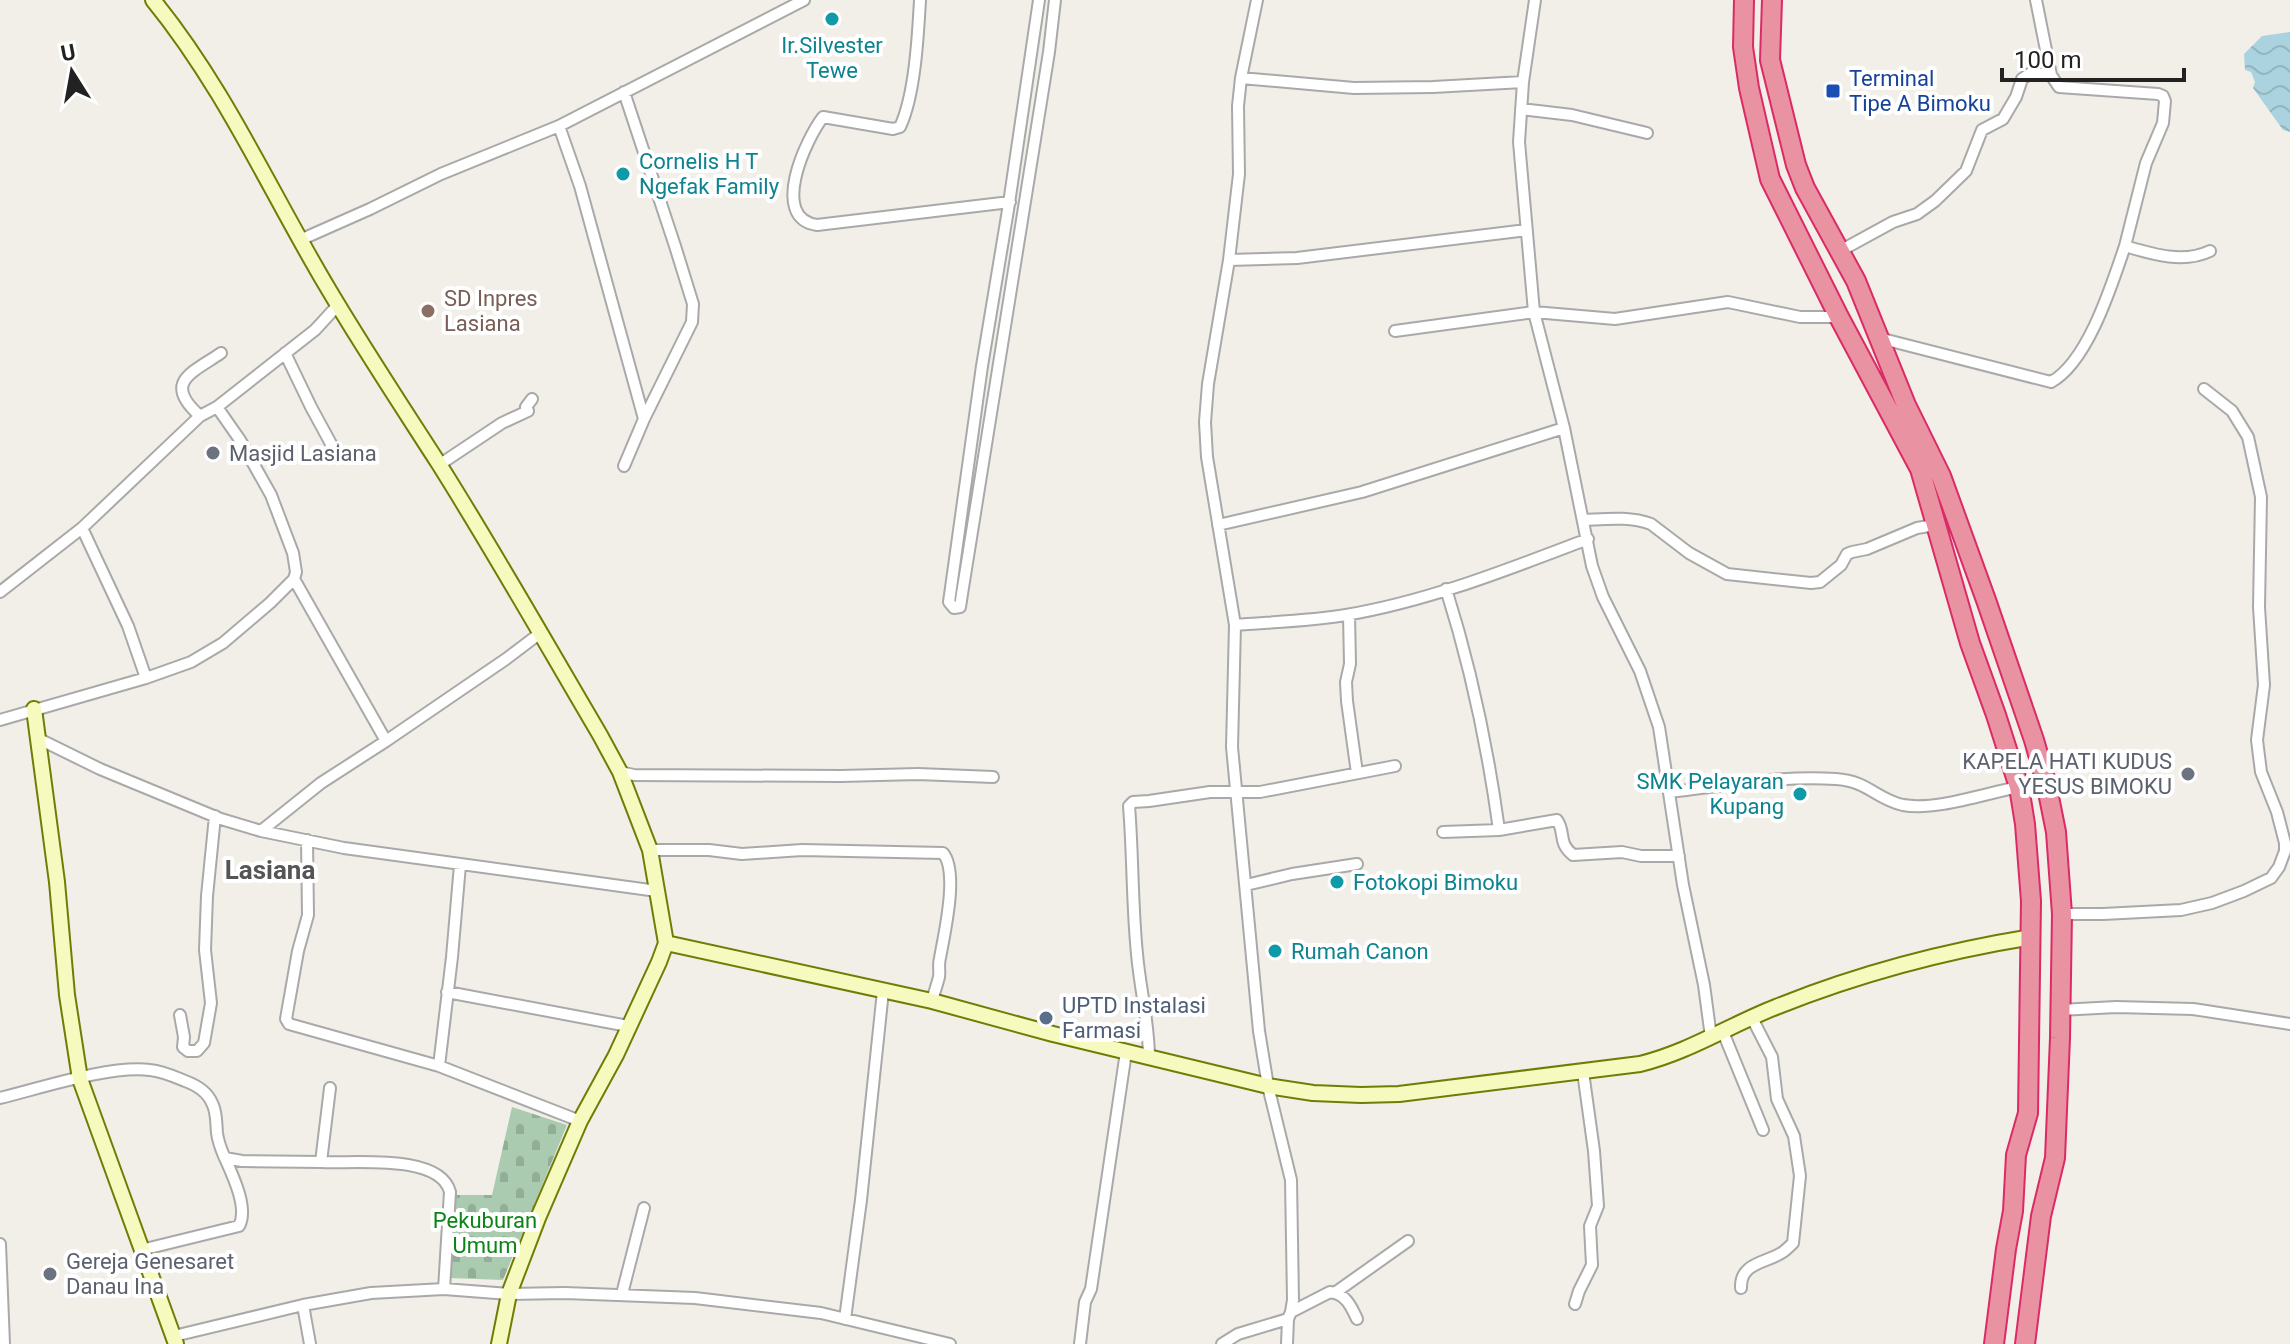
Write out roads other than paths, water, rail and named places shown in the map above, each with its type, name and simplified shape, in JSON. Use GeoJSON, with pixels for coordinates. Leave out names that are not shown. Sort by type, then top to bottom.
{"type":"FeatureCollection","features":[{"type":"Feature","properties":{"kind":"highway"},"geometry":{"type":"LineString","coordinates":[[1744,0],[1743,47],[1758,133],[1770,179],[1920,469],[1970,643],[2019,787],[2025,824],[2032,937],[2028,1113],[2016,1155],[2013,1211],[1994,1344]]}},
{"type":"Feature","properties":{"kind":"highway"},"geometry":{"type":"LineString","coordinates":[[1772,0],[1770,60],[1785,127],[1805,188],[1871,316],[1906,405],[1941,476],[2022,705],[2046,782],[2056,832],[2062,914],[2055,1158],[2041,1216],[2025,1344]]}},
{"type":"Feature","properties":{"kind":"highway"},"geometry":{"type":"LineString","coordinates":[[1758,133],[1785,127]]}},
{"type":"Feature","properties":{"kind":"highway"},"geometry":{"type":"LineString","coordinates":[[1842,322],[1871,316]]}},
{"type":"Feature","properties":{"kind":"highway"},"geometry":{"type":"LineString","coordinates":[[1996,715],[2022,705]]}},
{"type":"Feature","properties":{"kind":"street"},"geometry":{"type":"LineString","coordinates":[[153,0],[212,81],[234,117],[338,305],[439,465],[600,735],[620,772],[650,850],[666,943],[616,1055],[580,1121],[538,1218],[509,1294],[499,1344]]}},
{"type":"Feature","properties":{"kind":"street"},"geometry":{"type":"LineString","coordinates":[[300,240],[441,174],[559,126],[804,0]]}},
{"type":"Feature","properties":{"kind":"street"},"geometry":{"type":"LineString","coordinates":[[920,0],[914,69],[900,127],[893,129],[823,117],[794,176],[799,216],[809,224],[826,225],[1010,202]]}},
{"type":"Feature","properties":{"kind":"street"},"geometry":{"type":"LineString","coordinates":[[1257,0],[1241,78],[1238,106],[1239,174],[1205,422],[1207,457],[1235,625],[1232,747],[1259,1031],[1268,1086],[1291,1180],[1287,1344]]}},
{"type":"Feature","properties":{"kind":"street"},"geometry":{"type":"LineString","coordinates":[[1535,0],[1523,82],[1519,142],[1534,312],[1564,428],[1592,566],[1603,597],[1640,671],[1654,707],[1679,856],[1717,1035],[1763,1130]]}},
{"type":"Feature","properties":{"kind":"street"},"geometry":{"type":"LineString","coordinates":[[1879,338],[2051,382],[2076,358],[2097,321],[2125,246],[2146,163],[2163,123],[2165,101],[2158,94],[2059,87],[2051,75],[2036,0]]}},
{"type":"Feature","properties":{"kind":"street"},"geometry":{"type":"LineString","coordinates":[[1038,3],[1055,4],[965,579],[960,607],[954,608],[949,602],[982,366],[1010,202],[1038,3]]}},
{"type":"Feature","properties":{"kind":"street"},"geometry":{"type":"LineString","coordinates":[[1840,251],[1893,222],[1917,214],[1935,201],[1966,171],[1982,130],[2003,119],[2022,79],[2031,73],[2051,75]]}},
{"type":"Feature","properties":{"kind":"street"},"geometry":{"type":"LineString","coordinates":[[1241,78],[1354,88],[1523,82]]}},
{"type":"Feature","properties":{"kind":"street"},"geometry":{"type":"LineString","coordinates":[[624,92],[693,304],[692,322],[624,466]]}},
{"type":"Feature","properties":{"kind":"street"},"geometry":{"type":"LineString","coordinates":[[1521,109],[1572,115],[1647,133]]}},
{"type":"Feature","properties":{"kind":"street"},"geometry":{"type":"LineString","coordinates":[[559,126],[580,186],[644,419]]}},
{"type":"Feature","properties":{"kind":"street"},"geometry":{"type":"LineString","coordinates":[[1229,260],[1297,258],[1527,230]]}},
{"type":"Feature","properties":{"kind":"street"},"geometry":{"type":"LineString","coordinates":[[2125,246],[2180,258],[2196,257],[2210,251]]}},
{"type":"Feature","properties":{"kind":"street"},"geometry":{"type":"LineString","coordinates":[[1395,331],[1534,312],[1615,319],[1728,302],[1842,322]]}},
{"type":"Feature","properties":{"kind":"street"},"geometry":{"type":"LineString","coordinates":[[0,592],[82,528],[200,416],[217,407],[315,330],[338,305]]}},
{"type":"Feature","properties":{"kind":"street"},"geometry":{"type":"LineString","coordinates":[[200,416],[185,399],[182,380],[221,353]]}},
{"type":"Feature","properties":{"kind":"street"},"geometry":{"type":"LineString","coordinates":[[285,353],[336,453]]}},
{"type":"Feature","properties":{"kind":"street"},"geometry":{"type":"LineString","coordinates":[[2062,914],[2181,910],[2212,903],[2271,878],[2285,851],[2277,812],[2261,772],[2257,740],[2264,685],[2259,607],[2261,497],[2248,437],[2232,411],[2204,389]]}},
{"type":"Feature","properties":{"kind":"street"},"geometry":{"type":"LineString","coordinates":[[439,465],[502,423],[528,411],[526,407],[532,399]]}},
{"type":"Feature","properties":{"kind":"street"},"geometry":{"type":"LineString","coordinates":[[0,720],[146,678],[206,655],[270,603],[294,579],[293,553],[271,495],[217,407]]}},
{"type":"Feature","properties":{"kind":"street"},"geometry":{"type":"LineString","coordinates":[[1218,525],[1362,492],[1564,428]]}},
{"type":"Feature","properties":{"kind":"street"},"geometry":{"type":"LineString","coordinates":[[1584,520],[1642,520],[1703,562],[1727,574],[1811,583],[1820,582],[1841,565],[1847,554],[1917,528],[1935,525]]}},
{"type":"Feature","properties":{"kind":"street"},"geometry":{"type":"LineString","coordinates":[[82,528],[128,626],[146,678]]}},
{"type":"Feature","properties":{"kind":"street"},"geometry":{"type":"LineString","coordinates":[[1235,625],[1349,615],[1446,589],[1588,539]]}},
{"type":"Feature","properties":{"kind":"street"},"geometry":{"type":"LineString","coordinates":[[294,579],[386,741]]}},
{"type":"Feature","properties":{"kind":"street"},"geometry":{"type":"LineString","coordinates":[[1446,589],[1486,745],[1499,830]]}},
{"type":"Feature","properties":{"kind":"street"},"geometry":{"type":"LineString","coordinates":[[1349,615],[1347,701],[1357,773]]}},
{"type":"Feature","properties":{"kind":"street"},"geometry":{"type":"LineString","coordinates":[[261,831],[321,783],[539,634]]}},
{"type":"Feature","properties":{"kind":"street"},"geometry":{"type":"LineString","coordinates":[[34,709],[57,882],[67,995],[80,1079],[175,1340],[303,1305],[371,1293],[444,1289],[509,1294],[622,1294],[695,1298],[821,1313],[950,1344]]}},
{"type":"Feature","properties":{"kind":"street"},"geometry":{"type":"LineString","coordinates":[[39,739],[100,769],[215,816],[261,831],[344,848],[657,891]]}},
{"type":"Feature","properties":{"kind":"street"},"geometry":{"type":"LineString","coordinates":[[1149,1058],[1149,1032],[1140,991],[1133,919],[1129,806],[1133,802],[1210,792],[1260,792],[1395,766]]}},
{"type":"Feature","properties":{"kind":"street"},"geometry":{"type":"LineString","coordinates":[[620,772],[634,775],[918,774],[993,777]]}},
{"type":"Feature","properties":{"kind":"street"},"geometry":{"type":"LineString","coordinates":[[1670,792],[1781,780],[1836,779],[1859,783],[1880,797],[1914,806],[1946,803],[2019,787]]}},
{"type":"Feature","properties":{"kind":"street"},"geometry":{"type":"LineString","coordinates":[[180,1015],[183,1047],[188,1051],[197,1051],[204,1043],[211,1003],[205,950],[215,816]]}},
{"type":"Feature","properties":{"kind":"street"},"geometry":{"type":"LineString","coordinates":[[1443,832],[1499,830],[1557,820],[1565,848],[1573,855],[1622,852],[1641,856],[1679,856]]}},
{"type":"Feature","properties":{"kind":"street"},"geometry":{"type":"LineString","coordinates":[[307,840],[308,915],[286,1019],[289,1024],[439,1066],[580,1121]]}},
{"type":"Feature","properties":{"kind":"street"},"geometry":{"type":"LineString","coordinates":[[650,850],[709,850],[742,854],[802,850],[943,853],[947,856],[949,872],[948,919],[932,1001]]}},
{"type":"Feature","properties":{"kind":"street"},"geometry":{"type":"LineString","coordinates":[[1246,885],[1357,864]]}},
{"type":"Feature","properties":{"kind":"street"},"geometry":{"type":"LineString","coordinates":[[439,1066],[460,865]]}},
{"type":"Feature","properties":{"kind":"street"},"geometry":{"type":"LineString","coordinates":[[666,943],[932,1001],[1268,1086],[1313,1093],[1361,1095],[1399,1094],[1627,1067],[1668,1057],[1794,1000],[1939,954],[2032,937]]}},
{"type":"Feature","properties":{"kind":"street"},"geometry":{"type":"LineString","coordinates":[[845,1319],[883,991]]}},
{"type":"Feature","properties":{"kind":"street"},"geometry":{"type":"LineString","coordinates":[[447,992],[628,1026]]}},
{"type":"Feature","properties":{"kind":"street"},"geometry":{"type":"LineString","coordinates":[[2060,1010],[2182,1008],[2290,1024]]}},
{"type":"Feature","properties":{"kind":"street"},"geometry":{"type":"LineString","coordinates":[[1741,1288],[1741,1280],[1747,1269],[1783,1252],[1793,1243],[1800,1186],[1794,1136],[1777,1099],[1772,1057],[1752,1018]]}},
{"type":"Feature","properties":{"kind":"street"},"geometry":{"type":"LineString","coordinates":[[1080,1344],[1126,1052]]}},
{"type":"Feature","properties":{"kind":"street"},"geometry":{"type":"LineString","coordinates":[[0,1098],[133,1069],[153,1070],[194,1084],[207,1095],[214,1105],[218,1141],[236,1183],[243,1215],[239,1226],[141,1250]]}},
{"type":"Feature","properties":{"kind":"street"},"geometry":{"type":"LineString","coordinates":[[1575,1304],[1592,1265],[1590,1226],[1598,1206],[1583,1072]]}},
{"type":"Feature","properties":{"kind":"street"},"geometry":{"type":"LineString","coordinates":[[321,1162],[330,1088]]}},
{"type":"Feature","properties":{"kind":"street"},"geometry":{"type":"LineString","coordinates":[[225,1158],[242,1161],[395,1163],[435,1172],[447,1182],[450,1192],[444,1289]]}},
{"type":"Feature","properties":{"kind":"street"},"geometry":{"type":"LineString","coordinates":[[622,1294],[644,1208]]}},
{"type":"Feature","properties":{"kind":"street"},"geometry":{"type":"LineString","coordinates":[[1222,1344],[1238,1334],[1290,1316],[1330,1292],[1336,1292],[1408,1241]]}},
{"type":"Feature","properties":{"kind":"street"},"geometry":{"type":"LineString","coordinates":[[0,1244],[4,1344]]}},
{"type":"Feature","properties":{"kind":"street"},"geometry":{"type":"LineString","coordinates":[[1336,1292],[1349,1302],[1357,1319]]}},
{"type":"Feature","properties":{"kind":"street"},"geometry":{"type":"LineString","coordinates":[[303,1305],[310,1344]]}},
{"type":"Feature","properties":{"kind":"water"},"geometry":{"type":"Polygon","coordinates":[[[2290,32],[2290,132],[2283,130],[2253,88],[2255,82],[2251,72],[2245,70],[2244,54],[2262,36],[2290,32]]]}},
{"type":"Feature","properties":{"kind":"place","name":"Ir.Silvester Tewe"},"geometry":{"type":"Point","coordinates":[832,19]}},
{"type":"Feature","properties":{"kind":"place","name":"Terminal Tipe A Bimoku"},"geometry":{"type":"Point","coordinates":[1833,91]}},
{"type":"Feature","properties":{"kind":"place","name":"Cornelis H T Ngefak Family"},"geometry":{"type":"Point","coordinates":[623,174]}},
{"type":"Feature","properties":{"kind":"place","name":"SD Inpres Lasiana"},"geometry":{"type":"Point","coordinates":[428,311]}},
{"type":"Feature","properties":{"kind":"place","name":"Masjid Lasiana"},"geometry":{"type":"Point","coordinates":[213,453]}},
{"type":"Feature","properties":{"kind":"place","name":"KAPELA HATI KUDUS YESUS BIMOKU"},"geometry":{"type":"Point","coordinates":[2188,774]}},
{"type":"Feature","properties":{"kind":"place","name":"SMK Pelayaran Kupang"},"geometry":{"type":"Point","coordinates":[1800,794]}},
{"type":"Feature","properties":{"kind":"place","name":"Fotokopi Bimoku"},"geometry":{"type":"Point","coordinates":[1337,882]}},
{"type":"Feature","properties":{"kind":"place","name":"Rumah Canon"},"geometry":{"type":"Point","coordinates":[1275,951]}},
{"type":"Feature","properties":{"kind":"place","name":"UPTD Instalasi Farmasi"},"geometry":{"type":"Point","coordinates":[1046,1018]}},
{"type":"Feature","properties":{"kind":"place","name":"Gereja Genesaret Danau Ina"},"geometry":{"type":"Point","coordinates":[50,1274]}},
{"type":"Feature","properties":{"kind":"district","name":"Lasiana"},"geometry":{"type":"Point","coordinates":[270,870]}},
{"type":"Feature","properties":{"kind":"park label","name":"Pekuburan Umum"},"geometry":{"type":"Point","coordinates":[485,1232]}}]}
